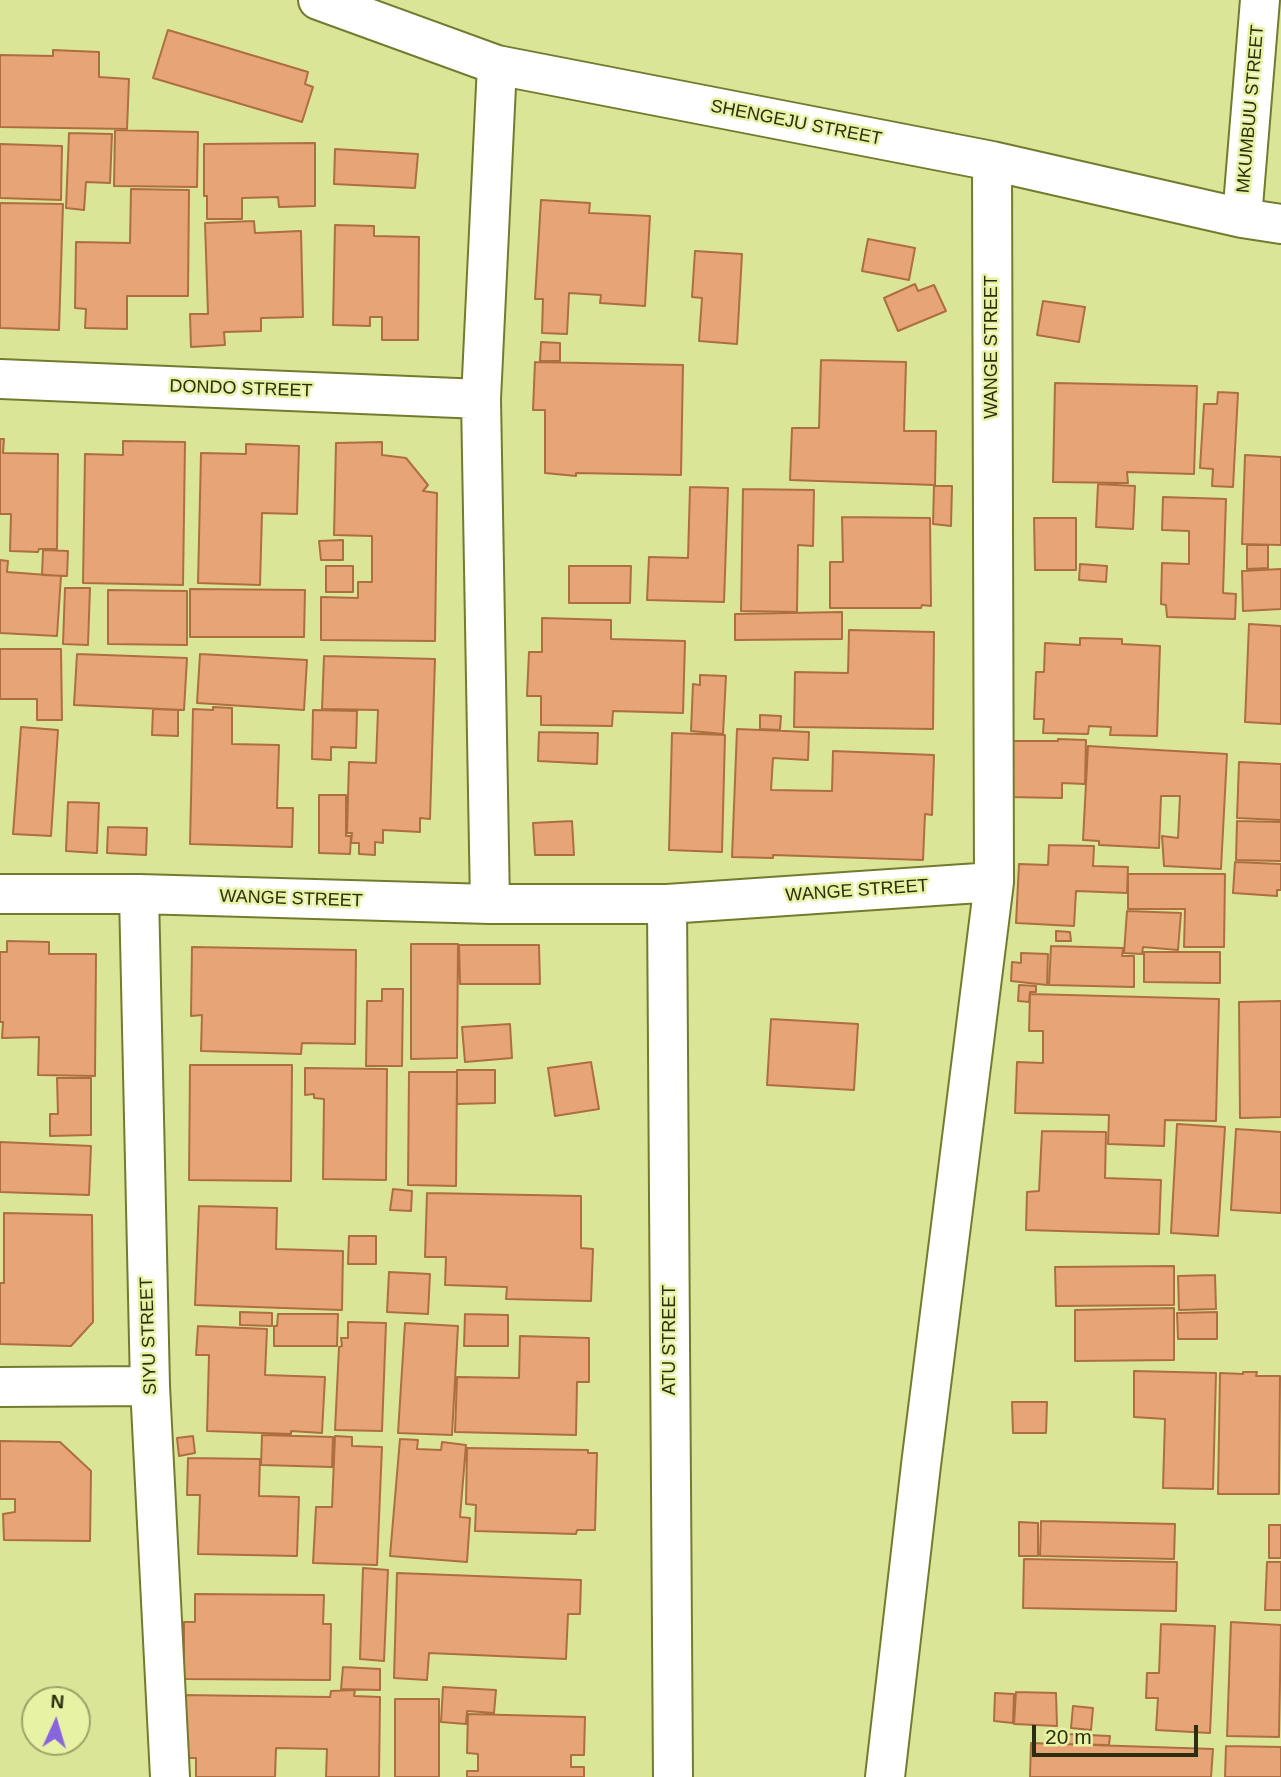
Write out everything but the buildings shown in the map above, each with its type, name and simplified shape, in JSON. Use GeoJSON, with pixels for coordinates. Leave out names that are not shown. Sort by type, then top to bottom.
{"type":"FeatureCollection","features":[{"type":"Feature","properties":{"kind":"street","name":"SHENGEJU STREET"},"geometry":{"type":"LineString","coordinates":[[318,0],[497,65],[992,161],[1242,218],[1281,224]]}},
{"type":"Feature","properties":{"kind":"street","name":"MKUMBUU STREET"},"geometry":{"type":"LineString","coordinates":[[1242,218],[1260,0]]}},
{"type":"Feature","properties":{"kind":"street"},"geometry":{"type":"LineString","coordinates":[[490,904],[481,399],[497,65]]}},
{"type":"Feature","properties":{"kind":"street","name":"WANGE STREET"},"geometry":{"type":"LineString","coordinates":[[0,894],[139,894],[490,904],[667,904],[994,882],[992,161]]}},
{"type":"Feature","properties":{"kind":"street","name":"DONDO STREET"},"geometry":{"type":"LineString","coordinates":[[0,379],[481,399]]}},
{"type":"Feature","properties":{"kind":"street"},"geometry":{"type":"LineString","coordinates":[[885,1777],[994,882]]}},
{"type":"Feature","properties":{"kind":"street","name":"SIYU STREET"},"geometry":{"type":"LineString","coordinates":[[139,894],[150,1385],[170,1777]]}},
{"type":"Feature","properties":{"kind":"street","name":"ATU STREET"},"geometry":{"type":"LineString","coordinates":[[667,904],[673,1777]]}},
{"type":"Feature","properties":{"kind":"street"},"geometry":{"type":"LineString","coordinates":[[0,1387],[150,1385]]}}]}
